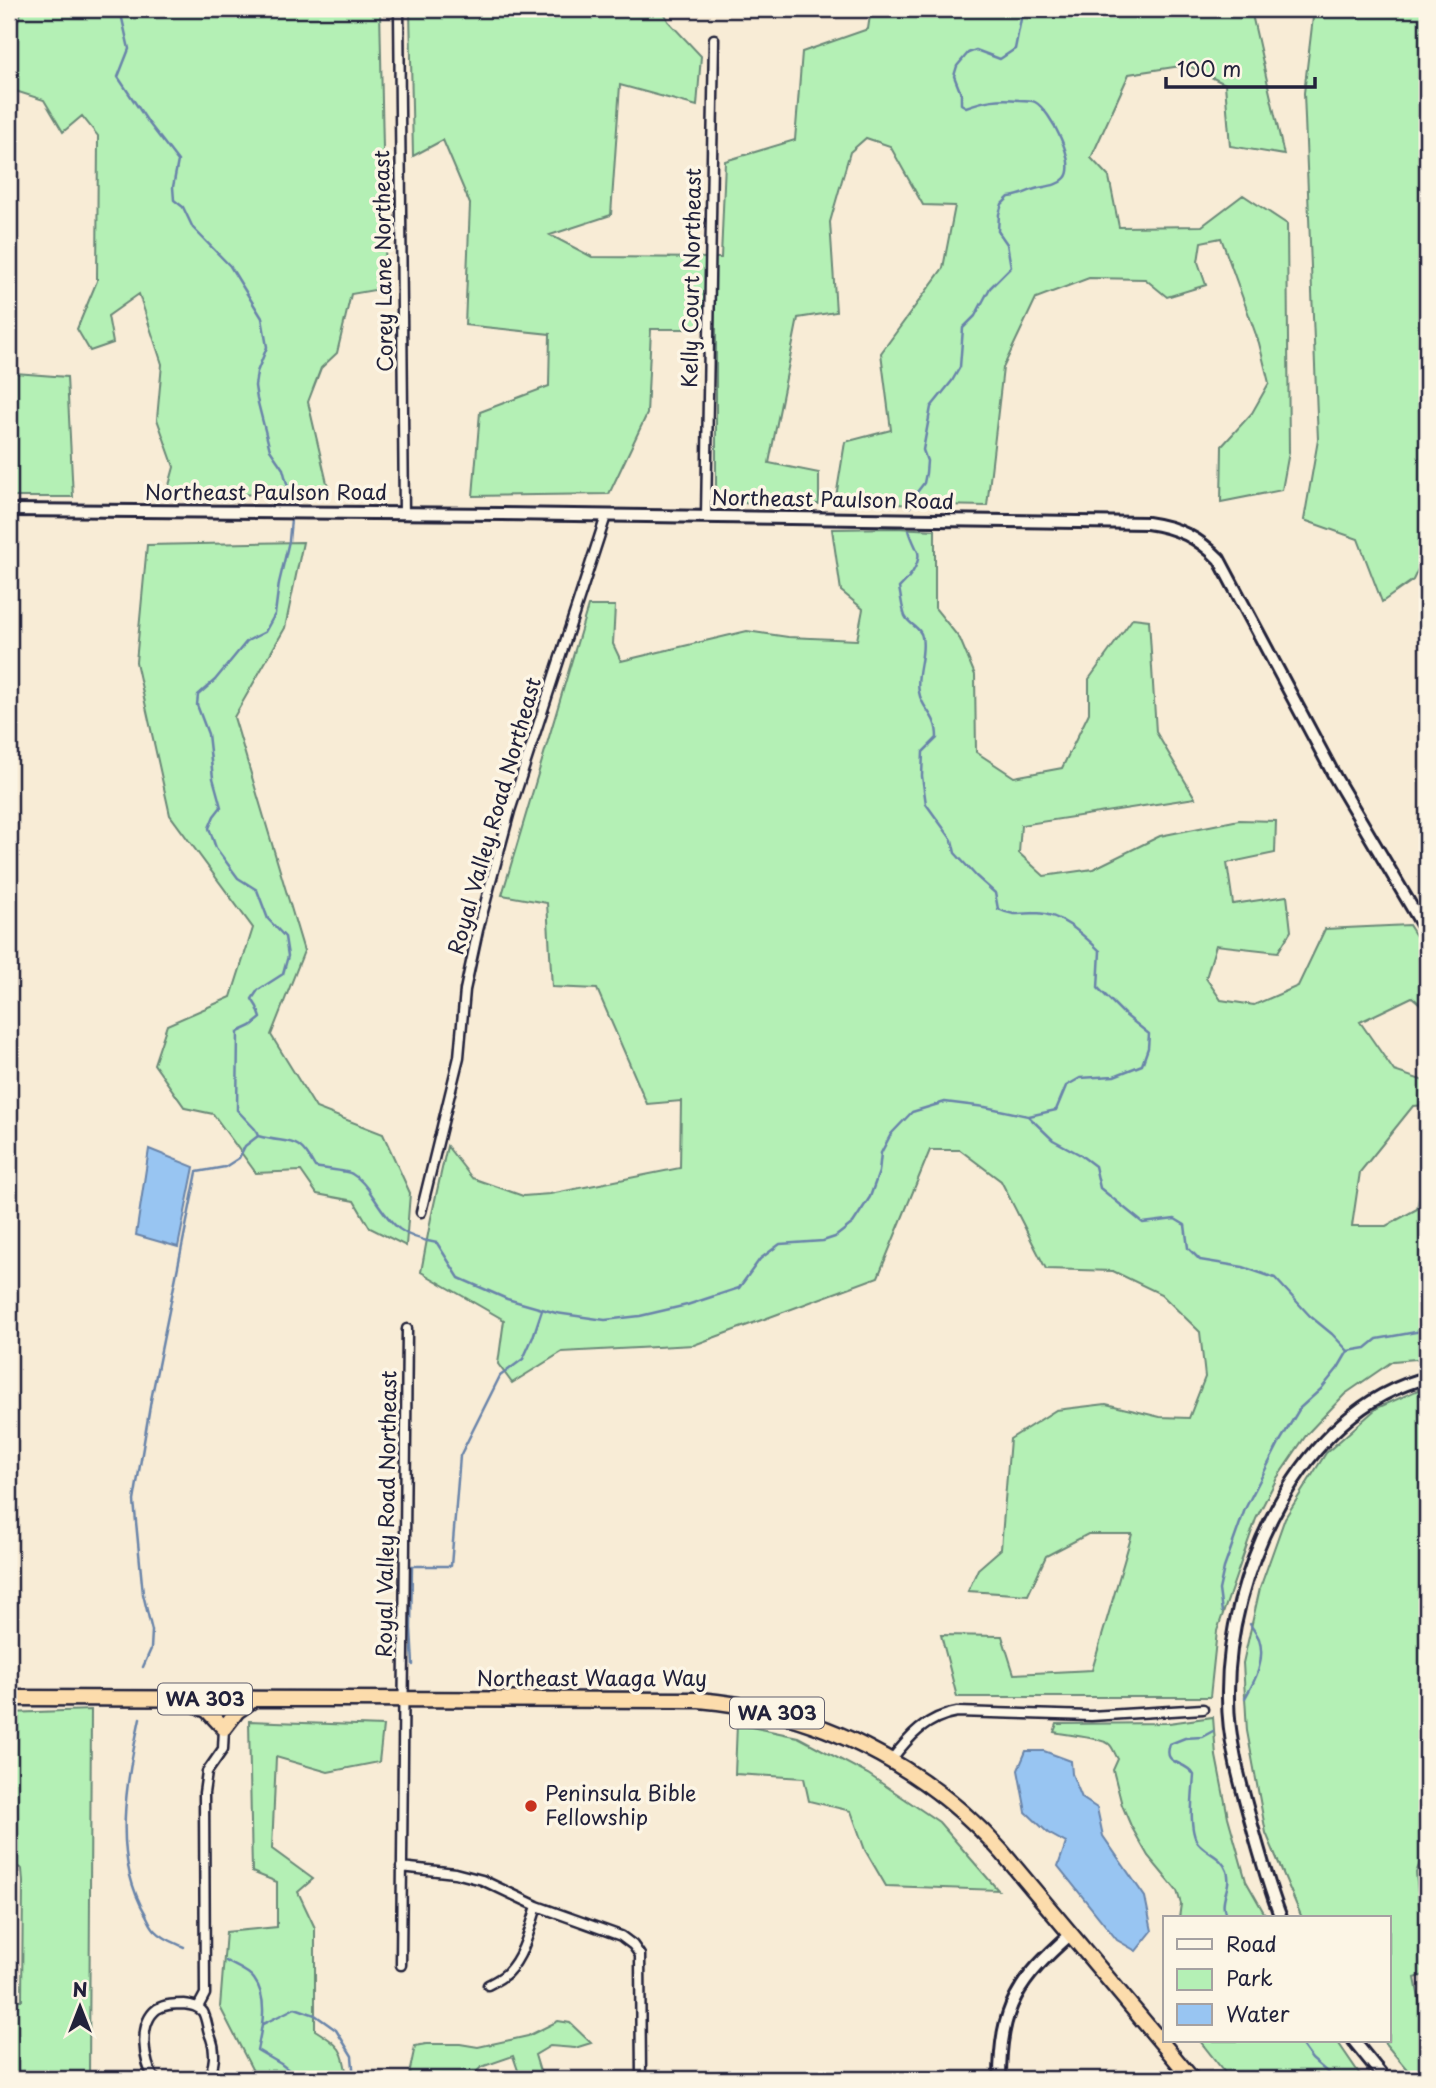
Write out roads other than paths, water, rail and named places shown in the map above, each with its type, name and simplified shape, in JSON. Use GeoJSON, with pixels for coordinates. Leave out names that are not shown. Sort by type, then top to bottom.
{"type":"FeatureCollection","features":[{"type":"Feature","properties":{"kind":"highway","name":"Northeast Waaga Way"},"geometry":{"type":"LineString","coordinates":[[9,1698],[676,1699],[726,1702],[810,1723],[848,1737],[891,1760],[933,1788],[971,1819],[1002,1852],[1192,2079]]}},
{"type":"Feature","properties":{"kind":"highway"},"geometry":{"type":"LineString","coordinates":[[183,1699],[208,1711],[224,1728],[237,1711],[254,1699]]}},
{"type":"Feature","properties":{"kind":"street","name":"Corey Lane Northeast"},"geometry":{"type":"LineString","coordinates":[[399,9],[404,513]]}},
{"type":"Feature","properties":{"kind":"street","name":"Kelly Court Northeast"},"geometry":{"type":"LineString","coordinates":[[706,517],[714,39]]}},
{"type":"Feature","properties":{"kind":"street","name":"Northeast Paulson Road"},"geometry":{"type":"LineString","coordinates":[[9,510],[1147,523],[1188,534],[1205,545],[1219,559],[1335,778],[1427,933]]}},
{"type":"Feature","properties":{"kind":"street","name":"Royal Valley Road Northeast"},"geometry":{"type":"LineString","coordinates":[[421,1212],[459,1057],[465,990],[478,930],[510,811],[606,516]]}},
{"type":"Feature","properties":{"kind":"street","name":"Royal Valley Road Northeast"},"geometry":{"type":"LineString","coordinates":[[401,1965],[407,1329]]}},
{"type":"Feature","properties":{"kind":"street"},"geometry":{"type":"LineString","coordinates":[[1280,1916],[1245,1799],[1229,1723],[1229,1668],[1243,1590],[1254,1556],[1270,1521],[1297,1474],[1318,1448],[1373,1402],[1405,1385],[1427,1378]]}},
{"type":"Feature","properties":{"kind":"street"},"geometry":{"type":"LineString","coordinates":[[891,1760],[924,1724],[957,1712],[1091,1716],[1203,1709]]}},
{"type":"Feature","properties":{"kind":"street"},"geometry":{"type":"LineString","coordinates":[[198,2007],[205,1994],[204,1793],[207,1772],[223,1749],[224,1728]]}},
{"type":"Feature","properties":{"kind":"street"},"geometry":{"type":"LineString","coordinates":[[401,1867],[455,1873],[482,1880],[537,1906],[621,1936],[633,1945],[640,1955],[640,2079]]}},
{"type":"Feature","properties":{"kind":"street"},"geometry":{"type":"LineString","coordinates":[[488,1985],[506,1975],[516,1961],[524,1946],[537,1906]]}},
{"type":"Feature","properties":{"kind":"street"},"geometry":{"type":"LineString","coordinates":[[1000,2079],[1001,2041],[1010,2007],[1037,1965],[1071,1934]]}},
{"type":"Feature","properties":{"kind":"street"},"geometry":{"type":"LineString","coordinates":[[155,2079],[149,2070],[145,2053],[146,2030],[150,2017],[157,2009],[171,2004],[198,2007],[204,2015],[214,2048],[212,2070],[207,2079]]}},
{"type":"Feature","properties":{"kind":"street"},"geometry":{"type":"LineString","coordinates":[[1355,2042],[1385,2079]]}},
{"type":"Feature","properties":{"kind":"street"},"geometry":{"type":"LineString","coordinates":[[1420,2079],[1427,2072]]}},
{"type":"Feature","properties":{"kind":"water"},"geometry":{"type":"Polygon","coordinates":[[[149,1149],[194,1167],[178,1247],[136,1235],[149,1149]]]}},
{"type":"Feature","properties":{"kind":"water"},"geometry":{"type":"Polygon","coordinates":[[[1026,1751],[1044,1751],[1071,1761],[1072,1774],[1082,1798],[1097,1808],[1103,1836],[1145,1897],[1152,1931],[1136,1951],[1117,1940],[1058,1866],[1066,1843],[1048,1833],[1026,1812],[1018,1770],[1026,1751]]]}},
{"type":"Feature","properties":{"kind":"waterway"},"geometry":{"type":"LineString","coordinates":[[114,9],[121,14],[129,49],[118,77],[178,161],[173,187],[174,200],[183,207],[193,228],[230,266],[262,318],[267,347],[257,372],[257,399],[270,450],[283,469],[292,502]]}},
{"type":"Feature","properties":{"kind":"waterway"},"geometry":{"type":"LineString","coordinates":[[910,507],[924,483],[927,461],[923,450],[931,407],[960,367],[963,328],[975,316],[990,288],[1011,267],[1007,244],[998,231],[1002,204],[1009,197],[1058,183],[1065,178],[1068,171],[1065,150],[1055,126],[1035,102],[1005,99],[966,107],[961,104],[961,94],[954,76],[957,66],[968,53],[976,50],[1000,59],[1015,49],[1023,9]]}},
{"type":"Feature","properties":{"kind":"waterway"},"geometry":{"type":"LineString","coordinates":[[291,519],[275,614],[265,632],[247,641],[215,680],[198,695],[197,705],[208,734],[213,778],[221,807],[209,828],[216,848],[238,878],[257,890],[268,919],[285,937],[288,956],[283,974],[258,990],[252,999],[261,1018],[238,1032],[237,1110],[258,1136],[292,1142],[303,1150],[315,1167],[355,1176],[400,1229],[415,1238],[437,1243],[459,1278],[507,1299],[556,1313],[605,1320],[640,1316],[687,1305],[739,1288],[760,1259],[780,1244],[823,1241],[835,1237],[853,1223],[870,1197],[879,1172],[881,1153],[891,1134],[912,1112],[945,1102],[985,1107],[1028,1116],[1053,1140],[1095,1166],[1100,1188],[1143,1223],[1175,1219],[1185,1225],[1188,1248],[1200,1260],[1243,1267],[1275,1278],[1310,1316],[1348,1351]]}},
{"type":"Feature","properties":{"kind":"waterway"},"geometry":{"type":"LineString","coordinates":[[909,530],[918,557],[913,572],[899,588],[905,616],[921,634],[923,651],[918,678],[919,692],[935,723],[937,738],[923,752],[922,776],[926,804],[952,840],[955,853],[995,893],[998,909],[1013,914],[1037,913],[1055,917],[1072,926],[1100,951],[1098,988],[1149,1034],[1148,1048],[1142,1065],[1114,1076],[1080,1078],[1066,1086],[1056,1110],[1029,1116]]}},
{"type":"Feature","properties":{"kind":"waterway"},"geometry":{"type":"LineString","coordinates":[[143,1667],[151,1649],[152,1631],[143,1594],[134,1501],[151,1400],[197,1172],[225,1167],[239,1158],[245,1146],[258,1136]]}},
{"type":"Feature","properties":{"kind":"waterway"},"geometry":{"type":"LineString","coordinates":[[413,1665],[412,1566],[451,1566],[460,1456],[500,1376],[523,1359],[542,1310]]}},
{"type":"Feature","properties":{"kind":"waterway"},"geometry":{"type":"LineString","coordinates":[[1348,1351],[1366,1348],[1377,1339],[1427,1330]]}},
{"type":"Feature","properties":{"kind":"waterway"},"geometry":{"type":"LineString","coordinates":[[1222,1612],[1219,1590],[1245,1509],[1300,1408],[1321,1389],[1348,1351]]}},
{"type":"Feature","properties":{"kind":"waterway"},"geometry":{"type":"LineString","coordinates":[[1245,1698],[1256,1677],[1261,1655],[1259,1639],[1250,1624]]}},
{"type":"Feature","properties":{"kind":"waterway"},"geometry":{"type":"LineString","coordinates":[[140,1718],[127,1792],[125,1842],[128,1867],[134,1891],[153,1927],[162,1936],[184,1947]]}},
{"type":"Feature","properties":{"kind":"waterway"},"geometry":{"type":"LineString","coordinates":[[1213,1731],[1202,1737],[1185,1738],[1170,1744],[1168,1751],[1172,1760],[1194,1775],[1193,1832],[1200,1845],[1225,1866],[1228,1883],[1224,1906],[1227,1916]]}},
{"type":"Feature","properties":{"kind":"waterway"},"geometry":{"type":"LineString","coordinates":[[226,1961],[249,1974],[262,1995],[263,2014],[257,2050],[281,2064],[299,2079]]}},
{"type":"Feature","properties":{"kind":"waterway"},"geometry":{"type":"LineString","coordinates":[[263,2024],[295,2008],[315,2015],[336,2030],[352,2056],[354,2079]]}},
{"type":"Feature","properties":{"kind":"waterway"},"geometry":{"type":"LineString","coordinates":[[1300,2042],[1312,2059],[1335,2079]]}},
{"type":"Feature","properties":{"kind":"place","name":"Peninsula Bible Fellowship"},"geometry":{"type":"Point","coordinates":[531,1806]}}]}
